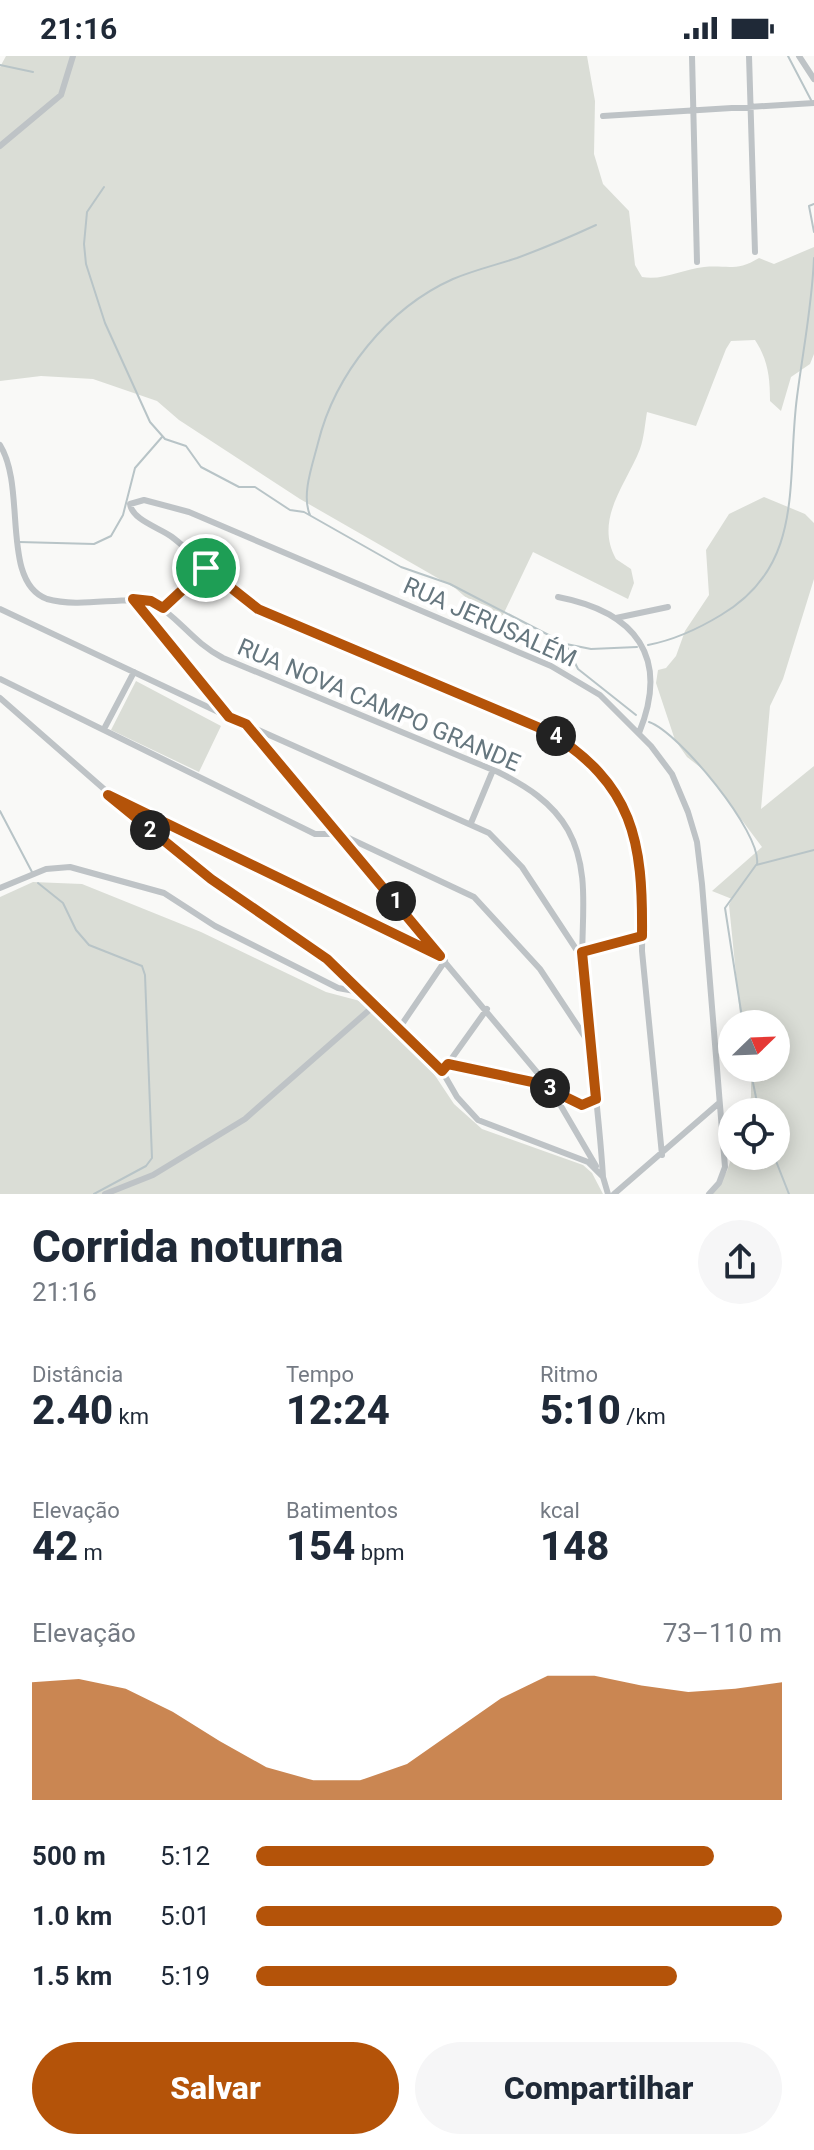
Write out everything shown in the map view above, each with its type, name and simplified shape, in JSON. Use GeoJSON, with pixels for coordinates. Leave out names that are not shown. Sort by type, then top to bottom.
{"type":"FeatureCollection","features":[{"type":"Feature","properties":{"kind":"street"},"geometry":{"type":"LineString","coordinates":[[0,146],[61,95],[73,56]]}},
{"type":"Feature","properties":{"kind":"street"},"geometry":{"type":"LineString","coordinates":[[692,56],[697,262]]}},
{"type":"Feature","properties":{"kind":"street"},"geometry":{"type":"LineString","coordinates":[[749,56],[748,107],[755,252]]}},
{"type":"Feature","properties":{"kind":"street"},"geometry":{"type":"LineString","coordinates":[[799,56],[814,79]]}},
{"type":"Feature","properties":{"kind":"street"},"geometry":{"type":"LineString","coordinates":[[603,116],[814,103]]}},
{"type":"Feature","properties":{"kind":"street"},"geometry":{"type":"LineString","coordinates":[[0,445],[12,481],[11,556],[26,586],[48,600],[133,599],[151,601],[163,608],[206,568],[258,609],[525,719],[589,760],[608,782],[636,838],[643,871],[642,936],[662,1155]]}},
{"type":"Feature","properties":{"kind":"street","name":"RUA JERUSALÉM"},"geometry":{"type":"LineString","coordinates":[[206,568],[173,538],[136,515],[130,504],[144,500],[189,512],[551,666],[600,695],[639,733],[672,774],[697,842],[719,1098]]}},
{"type":"Feature","properties":{"kind":"street"},"geometry":{"type":"LineString","coordinates":[[558,597],[583,602],[616,618],[634,632],[646,652],[652,701],[639,733]]}},
{"type":"Feature","properties":{"kind":"street"},"geometry":{"type":"LineString","coordinates":[[133,599],[229,717]]}},
{"type":"Feature","properties":{"kind":"street"},"geometry":{"type":"LineString","coordinates":[[616,618],[668,607]]}},
{"type":"Feature","properties":{"kind":"street","name":"RUA NOVA CAMPO GRANDE"},"geometry":{"type":"LineString","coordinates":[[163,608],[190,637],[223,658],[493,770],[538,795],[569,831],[576,850],[585,904],[582,952],[603,1177]]}},
{"type":"Feature","properties":{"kind":"street"},"geometry":{"type":"LineString","coordinates":[[0,609],[229,717],[471,823],[507,847],[572,946],[582,952],[642,936]]}},
{"type":"Feature","properties":{"kind":"street"},"geometry":{"type":"LineString","coordinates":[[104,729],[134,672]]}},
{"type":"Feature","properties":{"kind":"street"},"geometry":{"type":"LineString","coordinates":[[0,679],[315,834],[340,834],[474,897],[540,969],[591,1046]]}},
{"type":"Feature","properties":{"kind":"street"},"geometry":{"type":"LineString","coordinates":[[0,698],[108,795],[211,879],[327,959],[400,1027],[442,1071],[468,1110],[488,1127],[573,1155],[598,1170]]}},
{"type":"Feature","properties":{"kind":"street"},"geometry":{"type":"LineString","coordinates":[[246,724],[551,1089],[603,1177],[608,1194]]}},
{"type":"Feature","properties":{"kind":"street"},"geometry":{"type":"LineString","coordinates":[[471,823],[493,770]]}},
{"type":"Feature","properties":{"kind":"street"},"geometry":{"type":"LineString","coordinates":[[108,795],[442,958]]}},
{"type":"Feature","properties":{"kind":"street"},"geometry":{"type":"LineString","coordinates":[[0,888],[46,869],[70,867],[164,893],[215,926],[338,988],[360,992]]}},
{"type":"Feature","properties":{"kind":"street"},"geometry":{"type":"LineString","coordinates":[[400,1027],[442,958]]}},
{"type":"Feature","properties":{"kind":"street"},"geometry":{"type":"LineString","coordinates":[[105,1194],[153,1175],[245,1119],[375,1005]]}},
{"type":"Feature","properties":{"kind":"street"},"geometry":{"type":"LineString","coordinates":[[442,1071],[487,1009]]}},
{"type":"Feature","properties":{"kind":"street"},"geometry":{"type":"LineString","coordinates":[[448,1064],[551,1089],[582,1105],[596,1099]]}},
{"type":"Feature","properties":{"kind":"street"},"geometry":{"type":"LineString","coordinates":[[614,1194],[718,1104]]}},
{"type":"Feature","properties":{"kind":"street","name":"RUA JERUSALÉM"},"geometry":{"type":"LineString","coordinates":[[709,1194],[719,1183],[724,1170]]}},
{"type":"Feature","properties":{"kind":"shaded area"},"geometry":{"type":"Polygon","coordinates":[[[6,56],[587,56],[595,101],[594,154],[603,184],[629,211],[635,265],[642,277],[658,277],[704,267],[738,266],[759,258],[774,264],[814,247],[814,354],[810,364],[791,377],[781,411],[770,401],[767,369],[755,340],[731,341],[696,426],[647,412],[640,449],[614,502],[608,530],[616,559],[631,569],[634,583],[628,599],[533,552],[502,617],[471,602],[455,588],[300,499],[179,420],[157,401],[93,379],[41,376],[0,381],[0,67],[6,56]]]}},
{"type":"Feature","properties":{"kind":"shaded area"},"geometry":{"type":"Polygon","coordinates":[[[764,497],[805,514],[814,523],[814,579],[783,679],[770,706],[761,809],[814,766],[814,1194],[712,1194],[727,1170],[790,1170],[790,1098],[751,1098],[751,1082],[790,1082],[790,1010],[740,1010],[729,905],[732,899],[712,891],[762,847],[705,771],[687,757],[675,740],[656,683],[658,670],[666,668],[676,656],[685,631],[709,595],[706,550],[729,514],[764,497]]]}},
{"type":"Feature","properties":{"kind":"shaded area"},"geometry":{"type":"Polygon","coordinates":[[[136,681],[221,726],[199,772],[111,730],[136,681]]]}},
{"type":"Feature","properties":{"kind":"shaded area"},"geometry":{"type":"Polygon","coordinates":[[[33,882],[82,884],[201,932],[326,992],[360,1001],[428,1065],[454,1104],[482,1129],[583,1165],[592,1173],[603,1194],[0,1194],[0,897],[33,882]]]}},
{"type":"Feature","properties":{"kind":"waterway"},"geometry":{"type":"LineString","coordinates":[[788,56],[811,100]]}},
{"type":"Feature","properties":{"kind":"waterway"},"geometry":{"type":"LineString","coordinates":[[0,65],[33,72]]}},
{"type":"Feature","properties":{"kind":"waterway"},"geometry":{"type":"LineString","coordinates":[[104,187],[87,212],[86,264],[105,323],[150,422],[165,439],[186,446],[201,467],[239,487],[255,487],[290,510],[304,512],[401,567],[450,584],[566,644],[591,649],[637,647]]}},
{"type":"Feature","properties":{"kind":"waterway"},"geometry":{"type":"LineString","coordinates":[[814,204],[809,206],[814,232]]}},
{"type":"Feature","properties":{"kind":"waterway"},"geometry":{"type":"LineString","coordinates":[[310,515],[307,498],[309,479],[326,417],[351,368],[386,325],[407,307],[453,279],[527,254],[596,225]]}},
{"type":"Feature","properties":{"kind":"waterway"},"geometry":{"type":"LineString","coordinates":[[648,645],[704,625],[748,595],[767,572],[780,546],[791,489],[797,397],[814,258]]}},
{"type":"Feature","properties":{"kind":"waterway"},"geometry":{"type":"LineString","coordinates":[[19,542],[94,544],[111,536],[123,515],[135,468],[162,437]]}},
{"type":"Feature","properties":{"kind":"waterway"},"geometry":{"type":"LineString","coordinates":[[566,645],[578,669],[636,715]]}},
{"type":"Feature","properties":{"kind":"waterway"},"geometry":{"type":"LineString","coordinates":[[649,722],[679,744],[716,785],[746,830],[755,849],[757,864]]}},
{"type":"Feature","properties":{"kind":"waterway"},"geometry":{"type":"LineString","coordinates":[[0,811],[32,872]]}},
{"type":"Feature","properties":{"kind":"waterway"},"geometry":{"type":"LineString","coordinates":[[741,1010],[725,908],[756,865],[814,850]]}},
{"type":"Feature","properties":{"kind":"waterway"},"geometry":{"type":"LineString","coordinates":[[38,883],[63,903],[76,930],[89,945],[142,966],[145,975],[152,1158],[146,1166],[94,1194]]}},
{"type":"Feature","properties":{"kind":"waterway"},"geometry":{"type":"LineString","coordinates":[[753,1082],[756,1098]]}},
{"type":"Feature","properties":{"kind":"waterway"},"geometry":{"type":"LineString","coordinates":[[780,1170],[789,1194]]}},
{"type":"Feature","properties":{"kind":"route"},"geometry":{"type":"LineString","coordinates":[[206,568],[230,590],[258,609],[525,719],[569,744],[589,760],[608,782],[624,808],[636,838],[643,871],[642,936],[582,952],[596,1099],[590,1104],[582,1105],[537,1083],[467,1067],[448,1064],[442,1071],[327,959],[184,859],[108,795],[440,956],[246,724],[229,717],[133,599],[151,601],[163,608],[206,568]]}}]}
